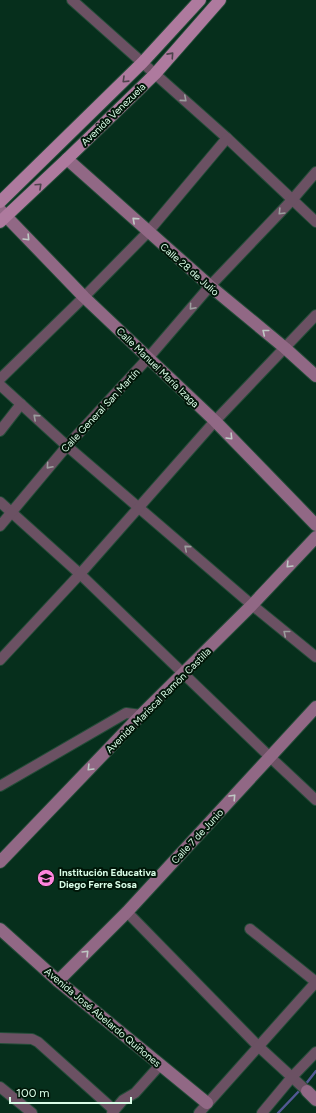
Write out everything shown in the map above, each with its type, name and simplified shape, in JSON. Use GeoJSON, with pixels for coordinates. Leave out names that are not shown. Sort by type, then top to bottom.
{"type":"FeatureCollection","features":[{"type":"Feature","properties":{"kind":"main road","name":"Avenida Venezuela"},"geometry":{"type":"LineString","coordinates":[[0,202],[142,63],[200,0]]}},
{"type":"Feature","properties":{"kind":"main road","name":"Avenida Venezuela"},"geometry":{"type":"LineString","coordinates":[[2,216],[67,159],[154,74],[220,0]]}},
{"type":"Feature","properties":{"kind":"street"},"geometry":{"type":"LineString","coordinates":[[72,0],[227,138],[316,222]]}},
{"type":"Feature","properties":{"kind":"street"},"geometry":{"type":"LineString","coordinates":[[0,380],[148,232],[227,138]]}},
{"type":"Feature","properties":{"kind":"street","name":"Calle 28 de Julio"},"geometry":{"type":"LineString","coordinates":[[67,159],[148,232],[316,376]]}},
{"type":"Feature","properties":{"kind":"street","name":"Calle General San Martín"},"geometry":{"type":"LineString","coordinates":[[0,526],[67,446],[149,358],[210,286],[292,200],[316,172]]}},
{"type":"Feature","properties":{"kind":"street","name":"Calle Manuel María Izaga"},"geometry":{"type":"LineString","coordinates":[[2,216],[84,297],[214,421],[316,525]]}},
{"type":"Feature","properties":{"kind":"street"},"geometry":{"type":"LineString","coordinates":[[0,660],[80,574],[214,421],[316,315]]}},
{"type":"Feature","properties":{"kind":"street"},"geometry":{"type":"LineString","coordinates":[[0,385],[67,446],[316,658]]}},
{"type":"Feature","properties":{"kind":"street"},"geometry":{"type":"LineString","coordinates":[[0,431],[22,404]]}},
{"type":"Feature","properties":{"kind":"street"},"geometry":{"type":"LineString","coordinates":[[0,502],[80,574],[316,800]]}},
{"type":"Feature","properties":{"kind":"street","name":"Avenida Mariscal Ramón Castilla"},"geometry":{"type":"LineString","coordinates":[[0,862],[142,715],[252,605],[316,537]]}},
{"type":"Feature","properties":{"kind":"street","name":"Calle 7 de Junio"},"geometry":{"type":"LineString","coordinates":[[58,981],[127,912],[316,707]]}},
{"type":"Feature","properties":{"kind":"street"},"geometry":{"type":"LineString","coordinates":[[0,786],[126,713],[142,715]]}},
{"type":"Feature","properties":{"kind":"street"},"geometry":{"type":"LineString","coordinates":[[127,912],[258,1046],[316,1100]]}},
{"type":"Feature","properties":{"kind":"street","name":"Avenida José Abelardo Quiñones"},"geometry":{"type":"LineString","coordinates":[[0,928],[58,981],[207,1103]]}},
{"type":"Feature","properties":{"kind":"street"},"geometry":{"type":"LineString","coordinates":[[199,1113],[316,982],[250,929]]}},
{"type":"Feature","properties":{"kind":"street"},"geometry":{"type":"LineString","coordinates":[[0,1038],[32,1039],[38,1042],[113,1112],[123,1100],[135,1093],[160,1065]]}},
{"type":"Feature","properties":{"kind":"street"},"geometry":{"type":"LineString","coordinates":[[262,1113],[294,1079],[316,1052]]}},
{"type":"Feature","properties":{"kind":"street"},"geometry":{"type":"LineString","coordinates":[[0,1087],[32,1113]]}},
{"type":"Feature","properties":{"kind":"waterway"},"geometry":{"type":"LineString","coordinates":[[305,1085],[316,1071]]}},
{"type":"Feature","properties":{"kind":"waterway"},"geometry":{"type":"LineString","coordinates":[[278,1113],[301,1089]]}},
{"type":"Feature","properties":{"kind":"place","name":"Institución Educativa Diego Ferre Sosa"},"geometry":{"type":"Point","coordinates":[46,878]}}]}
